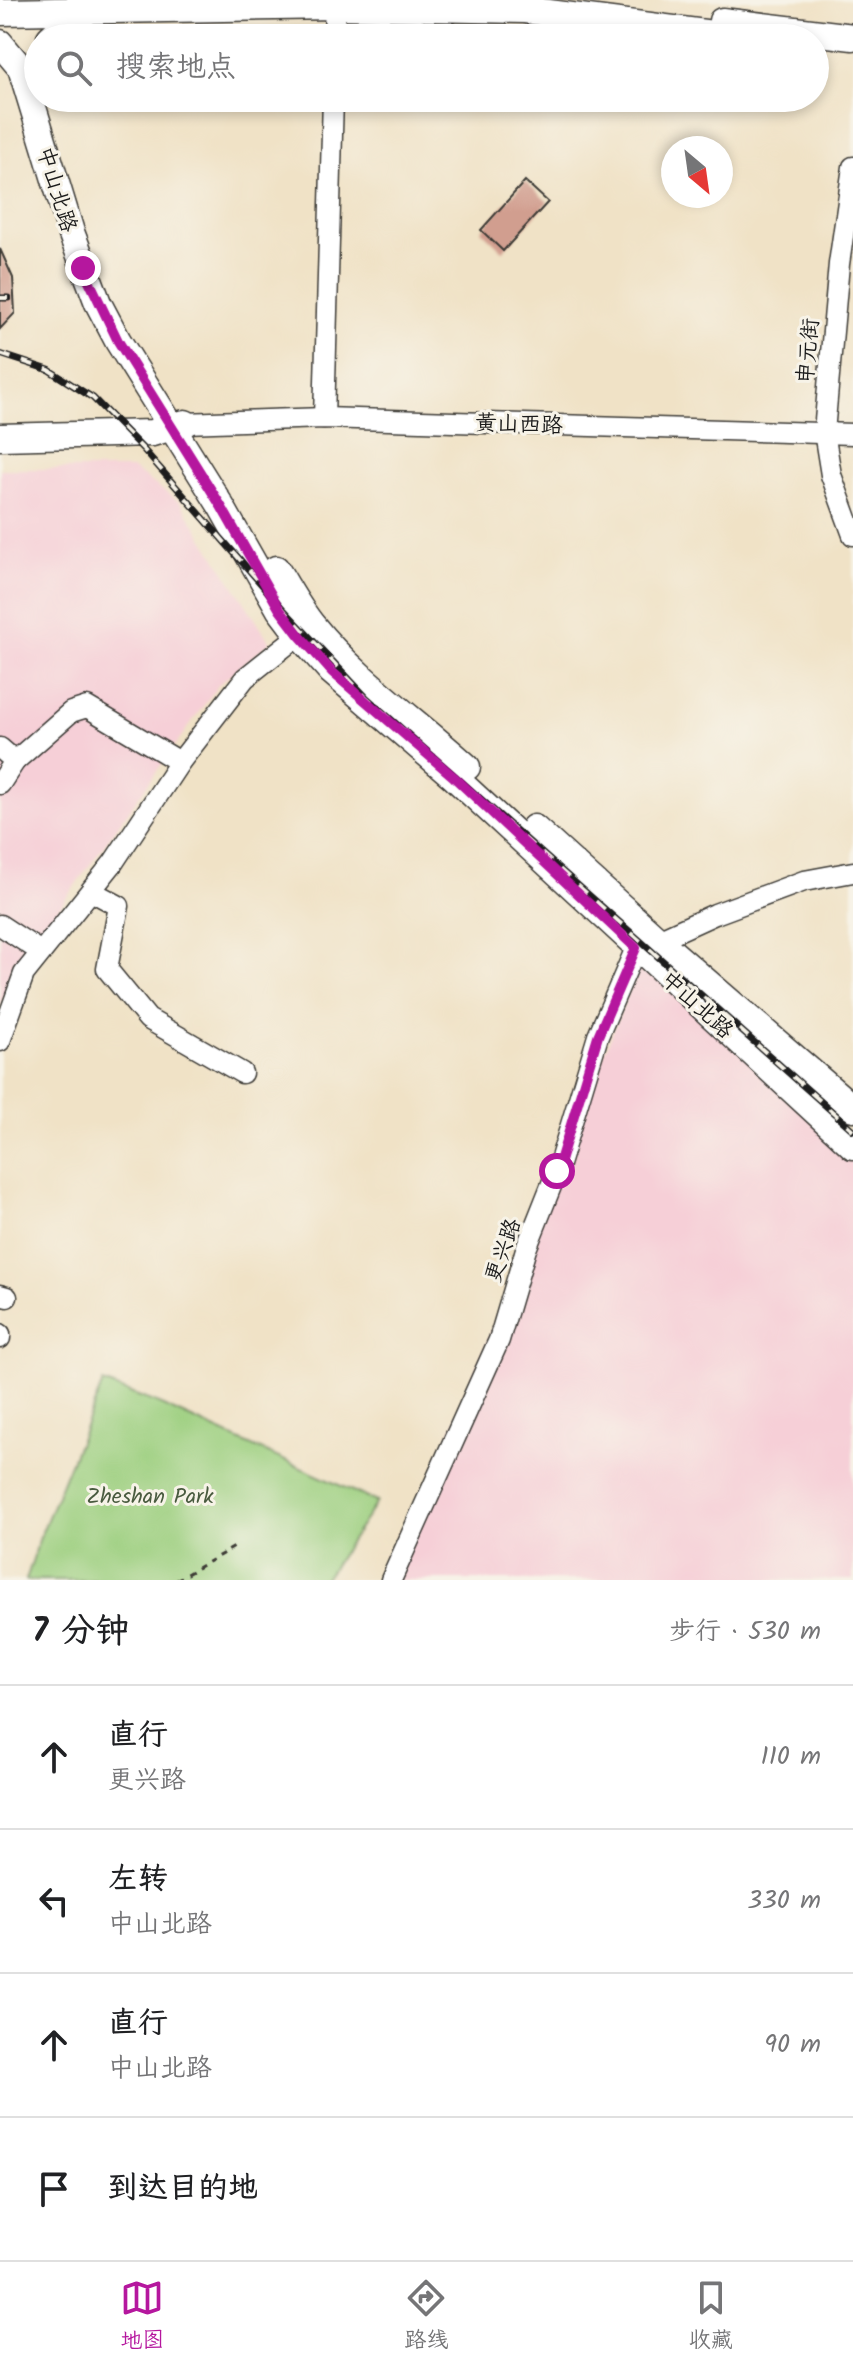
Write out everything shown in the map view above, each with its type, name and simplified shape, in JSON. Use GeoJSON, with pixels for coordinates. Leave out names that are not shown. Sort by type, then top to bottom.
{"type":"FeatureCollection","features":[{"type":"Feature","properties":{"kind":"main road"},"geometry":{"type":"LineString","coordinates":[[551,0],[747,24]]}},
{"type":"Feature","properties":{"kind":"main road"},"geometry":{"type":"LineString","coordinates":[[0,12],[259,4],[525,10],[634,24]]}},
{"type":"Feature","properties":{"kind":"main road"},"geometry":{"type":"LineString","coordinates":[[68,24],[89,11]]}},
{"type":"Feature","properties":{"kind":"main road"},"geometry":{"type":"LineString","coordinates":[[829,34],[853,37]]}},
{"type":"Feature","properties":{"kind":"main road","name":"中山北路"},"geometry":{"type":"LineString","coordinates":[[0,43],[21,68],[24,78]]}},
{"type":"Feature","properties":{"kind":"main road"},"geometry":{"type":"LineString","coordinates":[[829,50],[853,53]]}},
{"type":"Feature","properties":{"kind":"main road","name":"中山北路"},"geometry":{"type":"LineString","coordinates":[[34,112],[75,244],[98,303],[118,341],[174,423]]}},
{"type":"Feature","properties":{"kind":"main road","name":"中山北路"},"geometry":{"type":"LineString","coordinates":[[50,112],[83,221],[125,323],[174,423],[280,610],[299,635],[332,672],[648,940],[853,1146]]}},
{"type":"Feature","properties":{"kind":"main road","name":"黄山西路"},"geometry":{"type":"LineString","coordinates":[[0,419],[174,423]]}},
{"type":"Feature","properties":{"kind":"main road"},"geometry":{"type":"LineString","coordinates":[[174,423],[312,625],[360,675],[422,726],[648,940],[853,1108]]}},
{"type":"Feature","properties":{"kind":"main road","name":"黄山西路"},"geometry":{"type":"LineString","coordinates":[[0,437],[152,433],[174,423]]}},
{"type":"Feature","properties":{"kind":"street"},"geometry":{"type":"LineString","coordinates":[[334,24],[335,6]]}},
{"type":"Feature","properties":{"kind":"street"},"geometry":{"type":"LineString","coordinates":[[324,418],[333,112]]}},
{"type":"Feature","properties":{"kind":"street","name":"申元街"},"geometry":{"type":"LineString","coordinates":[[853,167],[839,264],[824,432],[831,475],[853,535]]}},
{"type":"Feature","properties":{"kind":"street","name":"黄山西路"},"geometry":{"type":"LineString","coordinates":[[174,423],[324,418],[853,434]]}},
{"type":"Feature","properties":{"kind":"street"},"geometry":{"type":"LineString","coordinates":[[0,1041],[24,974],[113,863],[180,762],[245,678],[299,635]]}},
{"type":"Feature","properties":{"kind":"street"},"geometry":{"type":"LineString","coordinates":[[0,784],[8,755],[71,712],[87,707],[180,762]]}},
{"type":"Feature","properties":{"kind":"street"},"geometry":{"type":"LineString","coordinates":[[648,940],[804,881],[853,872]]}},
{"type":"Feature","properties":{"kind":"street"},"geometry":{"type":"LineString","coordinates":[[91,891],[119,906],[107,969],[148,1019],[242,1073]]}},
{"type":"Feature","properties":{"kind":"street"},"geometry":{"type":"LineString","coordinates":[[0,925],[41,952]]}},
{"type":"Feature","properties":{"kind":"street","name":"更兴路"},"geometry":{"type":"LineString","coordinates":[[391,1580],[499,1340],[526,1249],[557,1171],[598,1036],[648,940]]}},
{"type":"Feature","properties":{"kind":"path"},"geometry":{"type":"LineString","coordinates":[[176,1580],[238,1545]]}},
{"type":"Feature","properties":{"kind":"shaded area"},"geometry":{"type":"Polygon","coordinates":[[[0,469],[133,469],[181,503],[270,642],[219,684],[12,974],[0,1007],[0,469]]]}},
{"type":"Feature","properties":{"kind":"shaded area"},"geometry":{"type":"Polygon","coordinates":[[[644,955],[853,1149],[853,1580],[390,1580],[644,955]]]}},
{"type":"Feature","properties":{"kind":"green space","name":"Zheshan Park"},"geometry":{"type":"Polygon","coordinates":[[[103,1383],[154,1402],[377,1502],[324,1580],[26,1580],[41,1534],[103,1383]]]}},
{"type":"Feature","properties":{"kind":"building"},"geometry":{"type":"Polygon","coordinates":[[[525,181],[548,202],[503,251],[481,230],[525,181]]]}},
{"type":"Feature","properties":{"kind":"building"},"geometry":{"type":"Polygon","coordinates":[[[0,249],[13,278],[15,313],[0,329],[0,249]]]}},
{"type":"Feature","properties":{"kind":"railway"},"geometry":{"type":"LineString","coordinates":[[0,298],[8,298]]}},
{"type":"Feature","properties":{"kind":"railway"},"geometry":{"type":"LineString","coordinates":[[0,354],[49,370],[93,398],[143,449],[284,610],[366,697],[853,1130]]}},
{"type":"Feature","properties":{"kind":"route"},"geometry":{"type":"LineString","coordinates":[[83,268],[118,341],[221,506],[280,610],[299,635],[332,672],[454,777],[636,948],[598,1036],[557,1171]]}}]}
